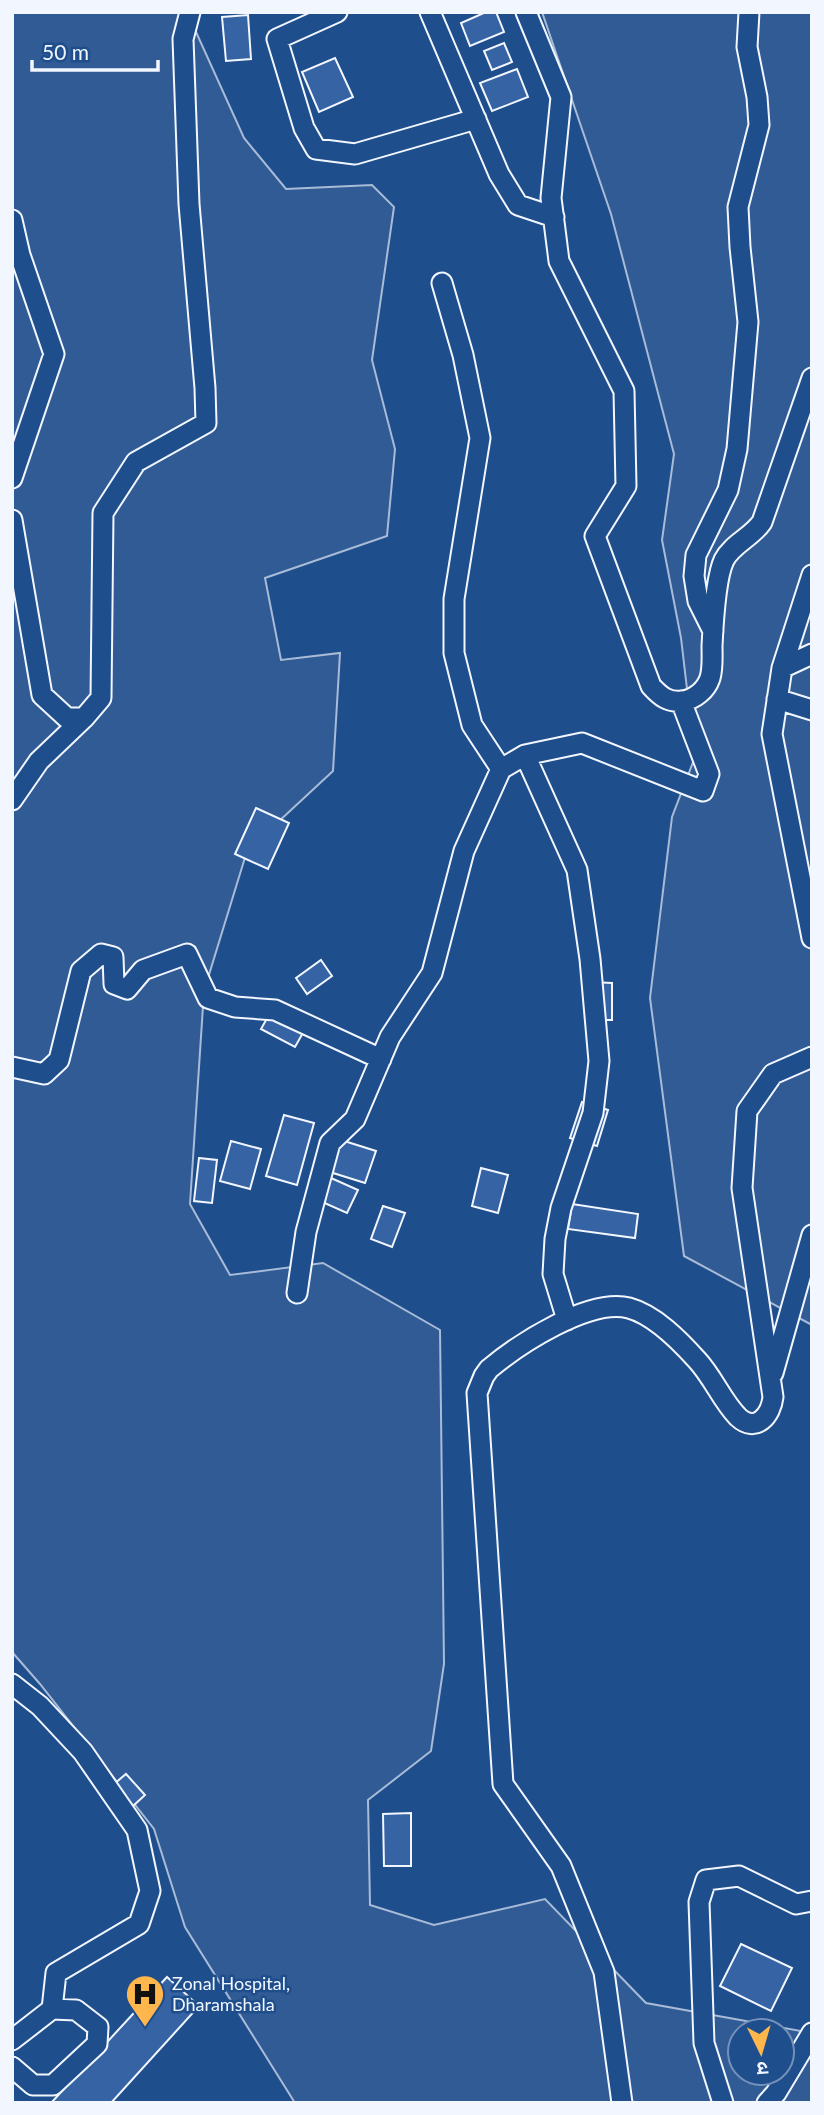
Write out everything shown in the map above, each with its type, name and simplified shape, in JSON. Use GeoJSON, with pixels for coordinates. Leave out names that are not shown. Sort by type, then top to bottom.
{"type":"FeatureCollection","features":[{"type":"Feature","properties":{"kind":"street"},"geometry":{"type":"LineString","coordinates":[[12,800],[39,761],[101,698],[103,513],[136,462],[206,423],[188,177],[183,39],[190,12]]}},
{"type":"Feature","properties":{"kind":"street"},"geometry":{"type":"LineString","coordinates":[[337,12],[277,39],[304,128],[316,149],[355,154],[476,119]]}},
{"type":"Feature","properties":{"kind":"street"},"geometry":{"type":"LineString","coordinates":[[430,12],[499,174],[519,205],[554,216]]}},
{"type":"Feature","properties":{"kind":"street"},"geometry":{"type":"LineString","coordinates":[[526,12],[561,97],[551,198],[559,261],[624,391],[626,486],[595,536],[651,686],[664,698],[681,701],[690,699],[699,694],[711,677],[713,631],[722,564],[728,553],[757,530],[762,522],[812,378]]}},
{"type":"Feature","properties":{"kind":"street"},"geometry":{"type":"LineString","coordinates":[[713,631],[698,601],[694,576],[696,555],[728,490],[737,449],[748,322],[738,206],[759,125],[757,97],[747,47],[749,12]]}},
{"type":"Feature","properties":{"kind":"street"},"geometry":{"type":"LineString","coordinates":[[12,220],[20,255],[54,354],[12,478]]}},
{"type":"Feature","properties":{"kind":"street"},"geometry":{"type":"LineString","coordinates":[[442,284],[463,355],[480,438],[454,599],[454,653],[472,725],[501,769]]}},
{"type":"Feature","properties":{"kind":"street"},"geometry":{"type":"LineString","coordinates":[[12,520],[42,695],[67,718],[83,718]]}},
{"type":"Feature","properties":{"kind":"street"},"geometry":{"type":"LineString","coordinates":[[812,575],[782,668],[772,734],[812,938]]}},
{"type":"Feature","properties":{"kind":"street"},"geometry":{"type":"LineString","coordinates":[[782,668],[812,654]]}},
{"type":"Feature","properties":{"kind":"street"},"geometry":{"type":"LineString","coordinates":[[777,699],[812,710]]}},
{"type":"Feature","properties":{"kind":"street"},"geometry":{"type":"LineString","coordinates":[[297,1293],[306,1232],[330,1143],[355,1119],[390,1037],[432,972],[464,851],[501,769],[525,755],[582,743],[703,791],[709,774],[681,701]]}},
{"type":"Feature","properties":{"kind":"street"},"geometry":{"type":"LineString","coordinates":[[525,755],[577,870],[590,959],[599,1061],[593,1113],[561,1208],[555,1239],[553,1274],[566,1320]]}},
{"type":"Feature","properties":{"kind":"street"},"geometry":{"type":"LineString","coordinates":[[12,1067],[44,1074],[59,1060],[81,971],[101,954],[113,957],[114,984],[127,989],[143,970],[187,954],[208,998],[235,1007],[275,1010],[381,1059]]}},
{"type":"Feature","properties":{"kind":"street"},"geometry":{"type":"LineString","coordinates":[[622,2103],[604,1972],[561,1866],[503,1784],[477,1393],[484,1376],[499,1361],[566,1320],[594,1310],[628,1308],[645,1316],[671,1335],[699,1362],[736,1415],[745,1422],[752,1424],[768,1416],[772,1408],[771,1380],[742,1188],[747,1111],[773,1074],[812,1057]]}},
{"type":"Feature","properties":{"kind":"street"},"geometry":{"type":"LineString","coordinates":[[771,1380],[812,1235]]}},
{"type":"Feature","properties":{"kind":"street"},"geometry":{"type":"LineString","coordinates":[[12,1684],[40,1706],[83,1752],[137,1830],[150,1891],[139,1924],[56,1973],[52,2008]]}},
{"type":"Feature","properties":{"kind":"street"},"geometry":{"type":"LineString","coordinates":[[723,2103],[704,2043],[699,1902],[706,1880],[739,1876],[796,1904],[812,1901]]}},
{"type":"Feature","properties":{"kind":"street"},"geometry":{"type":"LineString","coordinates":[[12,2040],[52,2008],[76,2010],[98,2027],[97,2044],[53,2085],[33,2085],[12,2067]]}},
{"type":"Feature","properties":{"kind":"street"},"geometry":{"type":"LineString","coordinates":[[766,2103],[776,2093],[812,2033]]}},
{"type":"Feature","properties":{"kind":"shaded area"},"geometry":{"type":"Polygon","coordinates":[[[12,12],[187,12],[244,138],[286,189],[372,185],[394,207],[372,360],[395,449],[387,536],[265,578],[281,660],[340,653],[333,771],[247,851],[204,991],[190,1204],[230,1275],[323,1263],[440,1330],[444,1664],[431,1751],[368,1800],[370,1905],[434,1925],[545,1899],[646,2003],[726,2017],[726,2087],[796,2087],[796,2030],[812,2033],[812,2103],[295,2103],[185,1927],[154,1829],[12,1652],[12,12]]]}},
{"type":"Feature","properties":{"kind":"shaded area"},"geometry":{"type":"Polygon","coordinates":[[[542,12],[812,12],[812,1325],[684,1256],[650,998],[672,817],[695,757],[681,638],[662,540],[674,454],[611,214],[542,12]]]}},
{"type":"Feature","properties":{"kind":"building"},"geometry":{"type":"Polygon","coordinates":[[[486,12],[496,12],[504,32],[470,46],[461,23],[486,12]]]}},
{"type":"Feature","properties":{"kind":"building"},"geometry":{"type":"Polygon","coordinates":[[[248,15],[251,59],[226,61],[222,17],[248,15]]]}},
{"type":"Feature","properties":{"kind":"building"},"geometry":{"type":"Polygon","coordinates":[[[504,43],[512,62],[492,70],[484,51],[504,43]]]}},
{"type":"Feature","properties":{"kind":"building"},"geometry":{"type":"Polygon","coordinates":[[[335,58],[353,97],[319,112],[302,72],[335,58]]]}},
{"type":"Feature","properties":{"kind":"building"},"geometry":{"type":"Polygon","coordinates":[[[517,69],[528,97],[492,111],[480,83],[517,69]]]}},
{"type":"Feature","properties":{"kind":"building"},"geometry":{"type":"Polygon","coordinates":[[[256,808],[289,823],[268,869],[235,854],[256,808]]]}},
{"type":"Feature","properties":{"kind":"building"},"geometry":{"type":"Polygon","coordinates":[[[321,960],[332,976],[307,994],[296,978],[321,960]]]}},
{"type":"Feature","properties":{"kind":"building"},"geometry":{"type":"Polygon","coordinates":[[[591,982],[612,983],[612,1020],[591,1020],[591,982]]]}},
{"type":"Feature","properties":{"kind":"building"},"geometry":{"type":"Polygon","coordinates":[[[270,1013],[304,1031],[295,1047],[261,1029],[270,1013]]]}},
{"type":"Feature","properties":{"kind":"building"},"geometry":{"type":"Polygon","coordinates":[[[582,1102],[608,1110],[597,1146],[570,1138],[582,1102]]]}},
{"type":"Feature","properties":{"kind":"building"},"geometry":{"type":"Polygon","coordinates":[[[284,1115],[314,1123],[297,1185],[266,1176],[284,1115]]]}},
{"type":"Feature","properties":{"kind":"building"},"geometry":{"type":"Polygon","coordinates":[[[341,1140],[376,1151],[365,1183],[330,1172],[341,1140]]]}},
{"type":"Feature","properties":{"kind":"building"},"geometry":{"type":"Polygon","coordinates":[[[231,1141],[261,1149],[250,1189],[220,1181],[231,1141]]]}},
{"type":"Feature","properties":{"kind":"building"},"geometry":{"type":"Polygon","coordinates":[[[199,1158],[217,1160],[212,1203],[194,1201],[199,1158]]]}},
{"type":"Feature","properties":{"kind":"building"},"geometry":{"type":"Polygon","coordinates":[[[481,1168],[508,1175],[498,1213],[472,1206],[481,1168]]]}},
{"type":"Feature","properties":{"kind":"building"},"geometry":{"type":"Polygon","coordinates":[[[331,1178],[358,1190],[347,1213],[320,1201],[331,1178]]]}},
{"type":"Feature","properties":{"kind":"building"},"geometry":{"type":"Polygon","coordinates":[[[572,1204],[638,1214],[635,1238],[568,1229],[572,1204]]]}},
{"type":"Feature","properties":{"kind":"building"},"geometry":{"type":"Polygon","coordinates":[[[383,1206],[405,1213],[392,1247],[371,1239],[383,1206]]]}},
{"type":"Feature","properties":{"kind":"building"},"geometry":{"type":"Polygon","coordinates":[[[126,1774],[145,1795],[133,1806],[114,1784],[126,1774]]]}},
{"type":"Feature","properties":{"kind":"building"},"geometry":{"type":"Polygon","coordinates":[[[411,1813],[411,1866],[384,1866],[383,1814],[411,1813]]]}},
{"type":"Feature","properties":{"kind":"building"},"geometry":{"type":"Polygon","coordinates":[[[741,1944],[792,1968],[771,2011],[720,1986],[741,1944]]]}},
{"type":"Feature","properties":{"kind":"building"},"geometry":{"type":"Polygon","coordinates":[[[167,1977],[199,2006],[111,2103],[51,2103],[167,1977]]]}},
{"type":"Feature","properties":{"kind":"place","name":"Zonal Hospital, Dharamshala"},"geometry":{"type":"Point","coordinates":[145,2028]}}]}
